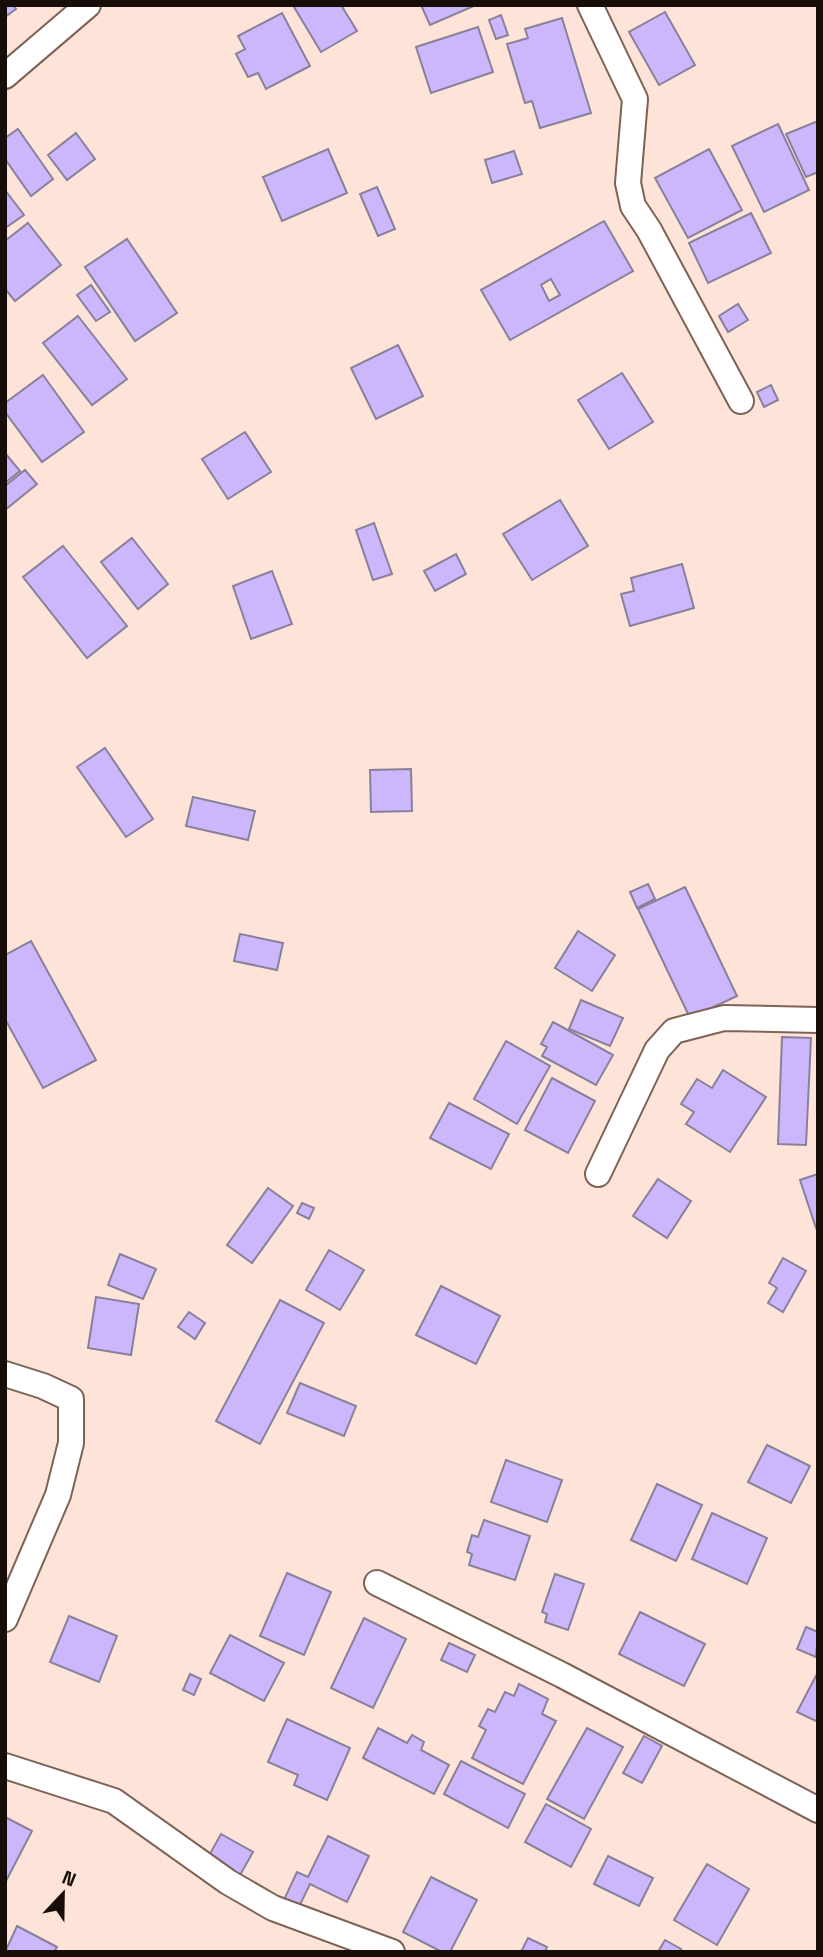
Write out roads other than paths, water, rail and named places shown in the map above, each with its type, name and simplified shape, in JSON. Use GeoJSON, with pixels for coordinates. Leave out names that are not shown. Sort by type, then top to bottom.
{"type":"FeatureCollection","features":[{"type":"Feature","properties":{"kind":"street"},"geometry":{"type":"LineString","coordinates":[[5,76],[88,5]]}},
{"type":"Feature","properties":{"kind":"street"},"geometry":{"type":"LineString","coordinates":[[590,5],[635,99],[628,183],[633,206],[649,230],[741,401]]}},
{"type":"Feature","properties":{"kind":"street"},"geometry":{"type":"LineString","coordinates":[[598,1174],[657,1050],[674,1031],[724,1018],[818,1020]]}},
{"type":"Feature","properties":{"kind":"street"},"geometry":{"type":"LineString","coordinates":[[5,1374],[43,1386],[71,1399],[71,1443],[58,1495],[5,1619]]}},
{"type":"Feature","properties":{"kind":"street"},"geometry":{"type":"LineString","coordinates":[[377,1583],[562,1675],[818,1810]]}},
{"type":"Feature","properties":{"kind":"street"},"geometry":{"type":"LineString","coordinates":[[5,1766],[114,1801],[228,1882],[272,1908],[392,1952]]}}]}
